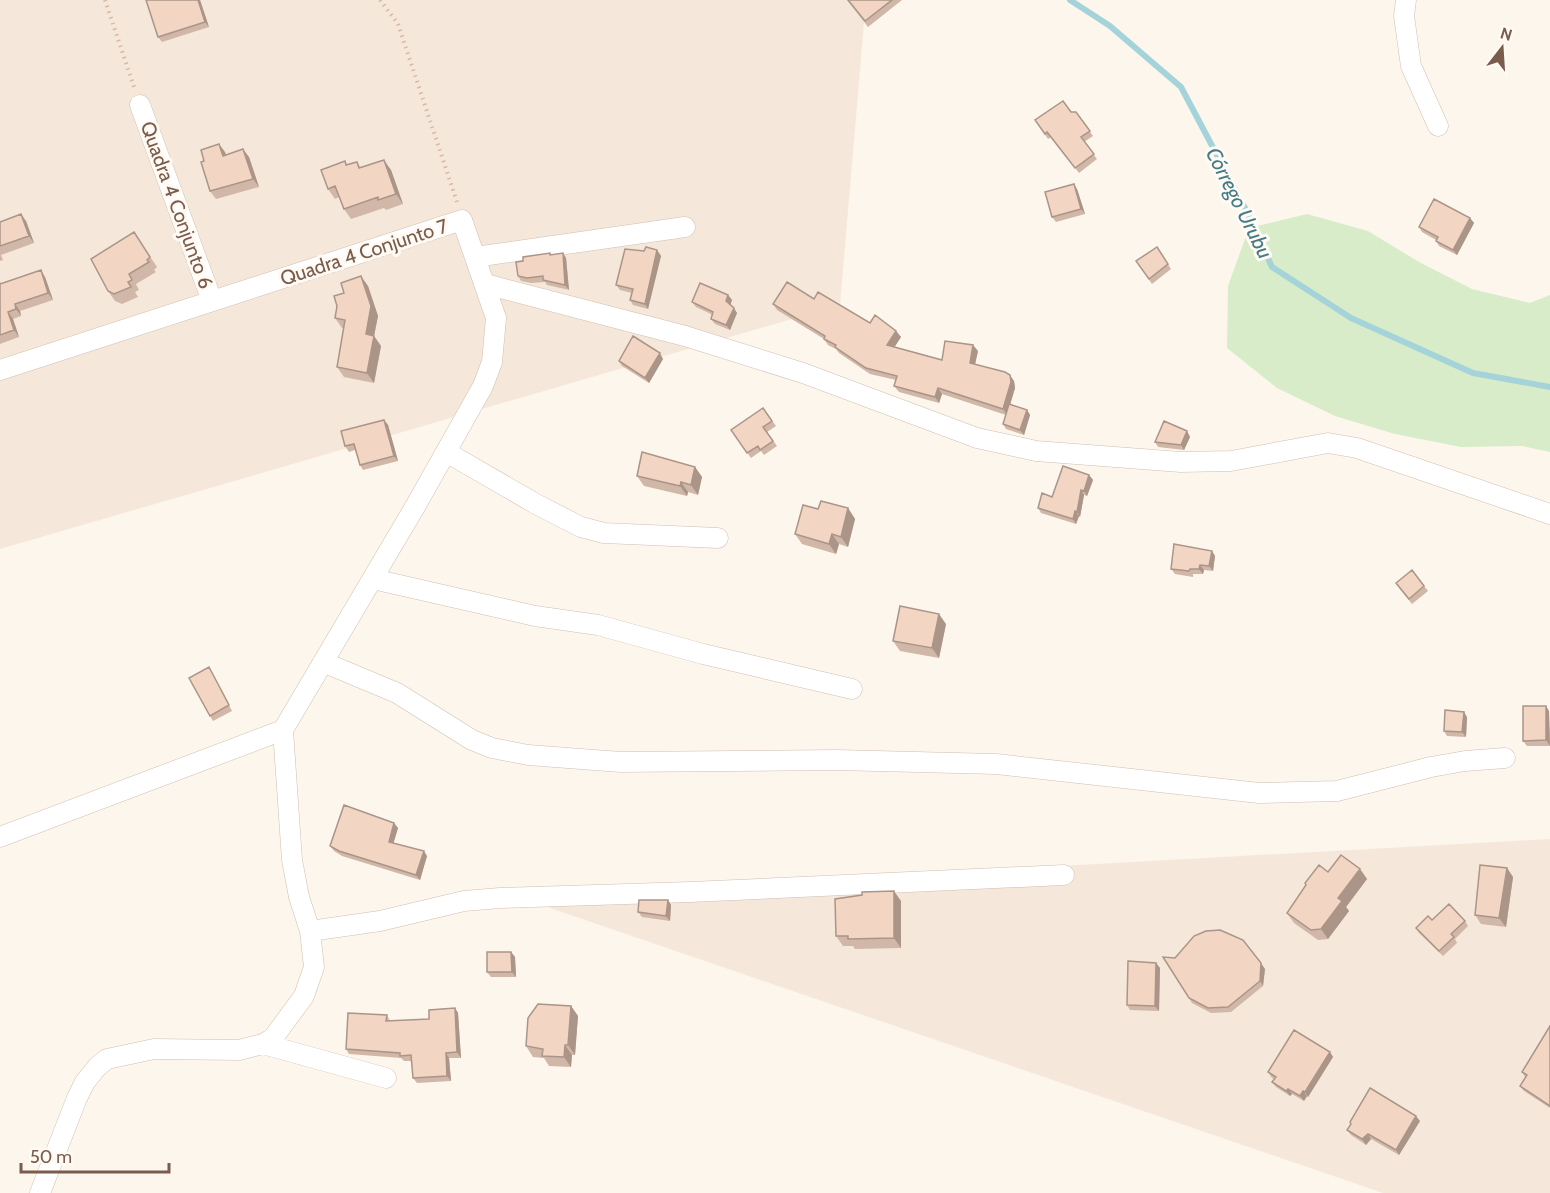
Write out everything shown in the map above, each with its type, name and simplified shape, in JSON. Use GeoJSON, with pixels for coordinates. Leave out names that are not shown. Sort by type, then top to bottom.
{"type":"FeatureCollection","features":[{"type":"Feature","properties":{"kind":"street"},"geometry":{"type":"LineString","coordinates":[[1406,0],[1404,16],[1411,66],[1438,126]]}},
{"type":"Feature","properties":{"kind":"street","name":"Quadra 4 Conjunto 6"},"geometry":{"type":"LineString","coordinates":[[0,370],[212,301],[141,105]]}},
{"type":"Feature","properties":{"kind":"street"},"geometry":{"type":"LineString","coordinates":[[40,1193],[85,1082],[98,1066],[108,1059],[153,1049],[238,1050],[263,1044],[273,1038],[304,996],[314,967],[309,931],[298,897],[292,861],[283,729],[446,452],[483,386],[492,362],[496,318],[462,220]]}},
{"type":"Feature","properties":{"kind":"street","name":"Quadra 4 Conjunto 7"},"geometry":{"type":"LineString","coordinates":[[212,301],[462,220]]}},
{"type":"Feature","properties":{"kind":"street"},"geometry":{"type":"LineString","coordinates":[[475,257],[685,227]]}},
{"type":"Feature","properties":{"kind":"street"},"geometry":{"type":"LineString","coordinates":[[485,284],[685,336],[803,373],[978,438],[1036,452],[1181,462],[1231,460],[1328,443],[1357,448],[1550,514]]}},
{"type":"Feature","properties":{"kind":"street"},"geometry":{"type":"LineString","coordinates":[[446,452],[581,527],[604,532],[718,538]]}},
{"type":"Feature","properties":{"kind":"street"},"geometry":{"type":"LineString","coordinates":[[373,579],[535,616],[598,625],[703,654],[852,689]]}},
{"type":"Feature","properties":{"kind":"street"},"geometry":{"type":"LineString","coordinates":[[324,662],[397,693],[472,740],[492,748],[528,755],[621,762],[836,760],[996,764],[1259,793],[1337,791],[1431,767],[1465,761],[1505,758]]}},
{"type":"Feature","properties":{"kind":"street"},"geometry":{"type":"LineString","coordinates":[[0,837],[283,729]]}},
{"type":"Feature","properties":{"kind":"street"},"geometry":{"type":"LineString","coordinates":[[309,931],[380,921],[464,901],[500,898],[701,892],[1064,875]]}},
{"type":"Feature","properties":{"kind":"street"},"geometry":{"type":"LineString","coordinates":[[263,1044],[341,1068],[386,1078]]}},
{"type":"Feature","properties":{"kind":"path","name":"Quadra 4 Conjunto 6"},"geometry":{"type":"LineString","coordinates":[[105,0],[141,105]]}},
{"type":"Feature","properties":{"kind":"path","name":"Quadra 4 Conjunto 7"},"geometry":{"type":"LineString","coordinates":[[380,0],[398,24],[462,220]]}},
{"type":"Feature","properties":{"kind":"shaded area"},"geometry":{"type":"Polygon","coordinates":[[[0,0],[866,0],[840,305],[0,549],[0,0]]]}},
{"type":"Feature","properties":{"kind":"shaded area"},"geometry":{"type":"Polygon","coordinates":[[[1550,839],[1550,1193],[1383,1193],[515,896],[1550,839]]]}},
{"type":"Feature","properties":{"kind":"green space"},"geometry":{"type":"Polygon","coordinates":[[[1307,214],[1368,231],[1419,262],[1472,289],[1530,303],[1550,295],[1550,452],[1522,446],[1461,447],[1395,434],[1335,416],[1277,388],[1227,348],[1228,286],[1249,228],[1307,214]]]}},
{"type":"Feature","properties":{"kind":"building"},"geometry":{"type":"Polygon","coordinates":[[[146,0],[198,0],[205,22],[158,37],[146,0]]]}},
{"type":"Feature","properties":{"kind":"building"},"geometry":{"type":"Polygon","coordinates":[[[848,0],[892,0],[865,21],[848,0]]]}},
{"type":"Feature","properties":{"kind":"building"},"geometry":{"type":"Polygon","coordinates":[[[1063,101],[1071,112],[1076,112],[1090,131],[1081,137],[1094,154],[1075,168],[1035,120],[1063,101]]]}},
{"type":"Feature","properties":{"kind":"building"},"geometry":{"type":"Polygon","coordinates":[[[219,144],[223,156],[243,149],[253,179],[210,191],[201,162],[204,161],[201,150],[219,144]]]}},
{"type":"Feature","properties":{"kind":"building"},"geometry":{"type":"Polygon","coordinates":[[[384,160],[396,194],[378,200],[378,197],[344,209],[335,186],[328,189],[321,170],[345,161],[346,165],[357,162],[359,168],[384,160]]]}},
{"type":"Feature","properties":{"kind":"building"},"geometry":{"type":"Polygon","coordinates":[[[1074,184],[1081,209],[1052,217],[1045,192],[1074,184]]]}},
{"type":"Feature","properties":{"kind":"building"},"geometry":{"type":"Polygon","coordinates":[[[1434,199],[1470,218],[1453,250],[1436,241],[1438,237],[1419,227],[1434,199]]]}},
{"type":"Feature","properties":{"kind":"building"},"geometry":{"type":"Polygon","coordinates":[[[21,214],[29,236],[0,246],[0,222],[21,214]]]}},
{"type":"Feature","properties":{"kind":"building"},"geometry":{"type":"Polygon","coordinates":[[[134,232],[150,257],[147,260],[149,262],[129,274],[132,280],[128,282],[131,287],[114,294],[108,291],[91,259],[134,232]]]}},
{"type":"Feature","properties":{"kind":"building"},"geometry":{"type":"Polygon","coordinates":[[[646,247],[657,250],[645,304],[630,300],[633,289],[616,285],[625,249],[644,251],[646,247]]]}},
{"type":"Feature","properties":{"kind":"building"},"geometry":{"type":"Polygon","coordinates":[[[1157,247],[1168,264],[1149,279],[1136,261],[1157,247]]]}},
{"type":"Feature","properties":{"kind":"building"},"geometry":{"type":"Polygon","coordinates":[[[550,253],[550,255],[563,253],[565,285],[543,280],[543,276],[527,278],[518,276],[516,262],[523,261],[523,257],[550,253]]]}},
{"type":"Feature","properties":{"kind":"building"},"geometry":{"type":"Polygon","coordinates":[[[41,270],[48,293],[15,304],[16,309],[8,312],[14,330],[0,335],[0,284],[41,270]]]}},
{"type":"Feature","properties":{"kind":"building"},"geometry":{"type":"Polygon","coordinates":[[[361,276],[371,306],[366,334],[374,336],[367,373],[337,367],[345,320],[335,318],[337,306],[334,296],[344,293],[341,283],[361,276]]]}},
{"type":"Feature","properties":{"kind":"building"},"geometry":{"type":"Polygon","coordinates":[[[787,282],[814,299],[818,292],[870,323],[875,315],[896,331],[887,345],[942,360],[945,341],[973,345],[970,363],[1010,375],[1011,382],[1003,409],[938,388],[935,397],[894,386],[897,376],[866,368],[835,347],[836,345],[824,339],[825,336],[773,304],[787,282]]]}},
{"type":"Feature","properties":{"kind":"building"},"geometry":{"type":"Polygon","coordinates":[[[700,283],[728,295],[726,301],[734,308],[726,325],[711,319],[713,312],[692,302],[700,283]]]}},
{"type":"Feature","properties":{"kind":"building"},"geometry":{"type":"Polygon","coordinates":[[[633,336],[660,353],[645,378],[619,361],[633,336]]]}},
{"type":"Feature","properties":{"kind":"building"},"geometry":{"type":"Polygon","coordinates":[[[1009,404],[1027,410],[1020,430],[1003,424],[1009,404]]]}},
{"type":"Feature","properties":{"kind":"building"},"geometry":{"type":"Polygon","coordinates":[[[763,408],[772,421],[763,427],[773,441],[760,450],[758,446],[747,453],[731,430],[763,408]]]}},
{"type":"Feature","properties":{"kind":"building"},"geometry":{"type":"Polygon","coordinates":[[[384,420],[394,456],[360,465],[354,444],[345,446],[341,431],[384,420]]]}},
{"type":"Feature","properties":{"kind":"building"},"geometry":{"type":"Polygon","coordinates":[[[1164,421],[1187,431],[1181,445],[1155,442],[1164,421]]]}},
{"type":"Feature","properties":{"kind":"building"},"geometry":{"type":"Polygon","coordinates":[[[642,452],[695,467],[691,485],[681,482],[680,486],[637,476],[642,452]]]}},
{"type":"Feature","properties":{"kind":"building"},"geometry":{"type":"Polygon","coordinates":[[[1063,466],[1089,475],[1084,491],[1081,490],[1077,512],[1075,511],[1073,519],[1038,508],[1042,493],[1052,497],[1063,466]]]}},
{"type":"Feature","properties":{"kind":"building"},"geometry":{"type":"Polygon","coordinates":[[[821,501],[848,508],[841,537],[832,534],[829,544],[795,534],[803,505],[818,509],[821,501]]]}},
{"type":"Feature","properties":{"kind":"building"},"geometry":{"type":"Polygon","coordinates":[[[1174,544],[1212,551],[1209,566],[1200,565],[1199,569],[1189,571],[1171,569],[1174,544]]]}},
{"type":"Feature","properties":{"kind":"building"},"geometry":{"type":"Polygon","coordinates":[[[1412,570],[1424,586],[1409,599],[1396,583],[1412,570]]]}},
{"type":"Feature","properties":{"kind":"building"},"geometry":{"type":"Polygon","coordinates":[[[900,606],[939,614],[932,648],[893,641],[900,606]]]}},
{"type":"Feature","properties":{"kind":"building"},"geometry":{"type":"Polygon","coordinates":[[[209,667],[229,705],[210,716],[189,678],[209,667]]]}},
{"type":"Feature","properties":{"kind":"building"},"geometry":{"type":"Polygon","coordinates":[[[1523,706],[1546,706],[1546,740],[1523,741],[1523,706]]]}},
{"type":"Feature","properties":{"kind":"building"},"geometry":{"type":"Polygon","coordinates":[[[1445,710],[1464,712],[1462,732],[1444,731],[1445,710]]]}},
{"type":"Feature","properties":{"kind":"building"},"geometry":{"type":"Polygon","coordinates":[[[344,805],[394,823],[389,842],[424,851],[416,875],[339,851],[330,846],[344,805]]]}},
{"type":"Feature","properties":{"kind":"building"},"geometry":{"type":"Polygon","coordinates":[[[1341,855],[1360,869],[1338,898],[1342,901],[1321,929],[1311,930],[1287,913],[1319,865],[1328,872],[1341,855]]]}},
{"type":"Feature","properties":{"kind":"building"},"geometry":{"type":"Polygon","coordinates":[[[1480,865],[1507,868],[1499,918],[1475,915],[1480,865]]]}},
{"type":"Feature","properties":{"kind":"building"},"geometry":{"type":"Polygon","coordinates":[[[894,891],[894,938],[848,939],[848,936],[836,936],[835,899],[862,895],[862,892],[894,891]]]}},
{"type":"Feature","properties":{"kind":"building"},"geometry":{"type":"Polygon","coordinates":[[[639,900],[668,900],[666,916],[638,912],[639,900]]]}},
{"type":"Feature","properties":{"kind":"building"},"geometry":{"type":"Polygon","coordinates":[[[1449,904],[1465,921],[1451,934],[1454,937],[1439,951],[1416,928],[1428,916],[1432,920],[1449,904]]]}},
{"type":"Feature","properties":{"kind":"building"},"geometry":{"type":"Polygon","coordinates":[[[1220,930],[1243,940],[1261,963],[1260,981],[1228,1007],[1208,1008],[1189,998],[1163,957],[1175,958],[1194,936],[1206,931],[1220,930]]]}},
{"type":"Feature","properties":{"kind":"building"},"geometry":{"type":"Polygon","coordinates":[[[487,952],[511,952],[512,972],[487,972],[487,952]]]}},
{"type":"Feature","properties":{"kind":"building"},"geometry":{"type":"Polygon","coordinates":[[[1128,961],[1156,963],[1155,1006],[1127,1005],[1128,961]]]}},
{"type":"Feature","properties":{"kind":"building"},"geometry":{"type":"Polygon","coordinates":[[[538,1004],[571,1006],[568,1045],[565,1045],[564,1057],[542,1056],[543,1049],[526,1046],[528,1018],[538,1004]]]}},
{"type":"Feature","properties":{"kind":"building"},"geometry":{"type":"Polygon","coordinates":[[[455,1008],[457,1052],[446,1053],[447,1076],[413,1078],[411,1055],[400,1056],[400,1053],[346,1049],[348,1013],[387,1015],[386,1021],[429,1019],[429,1010],[455,1008]]]}},
{"type":"Feature","properties":{"kind":"building"},"geometry":{"type":"Polygon","coordinates":[[[1550,1026],[1550,1106],[1520,1086],[1527,1075],[1522,1072],[1550,1026]]]}},
{"type":"Feature","properties":{"kind":"building"},"geometry":{"type":"Polygon","coordinates":[[[1294,1030],[1330,1052],[1305,1092],[1303,1091],[1300,1096],[1272,1082],[1276,1077],[1268,1072],[1294,1030]]]}},
{"type":"Feature","properties":{"kind":"building"},"geometry":{"type":"Polygon","coordinates":[[[1370,1088],[1416,1116],[1396,1150],[1368,1134],[1362,1139],[1347,1130],[1370,1088]]]}},
{"type":"Feature","properties":{"kind":"waterway","name":"Córrego Urubu"},"geometry":{"type":"LineString","coordinates":[[1070,0],[1110,26],[1181,87],[1245,208],[1272,267],[1351,318],[1473,373],[1550,387]]}}]}
